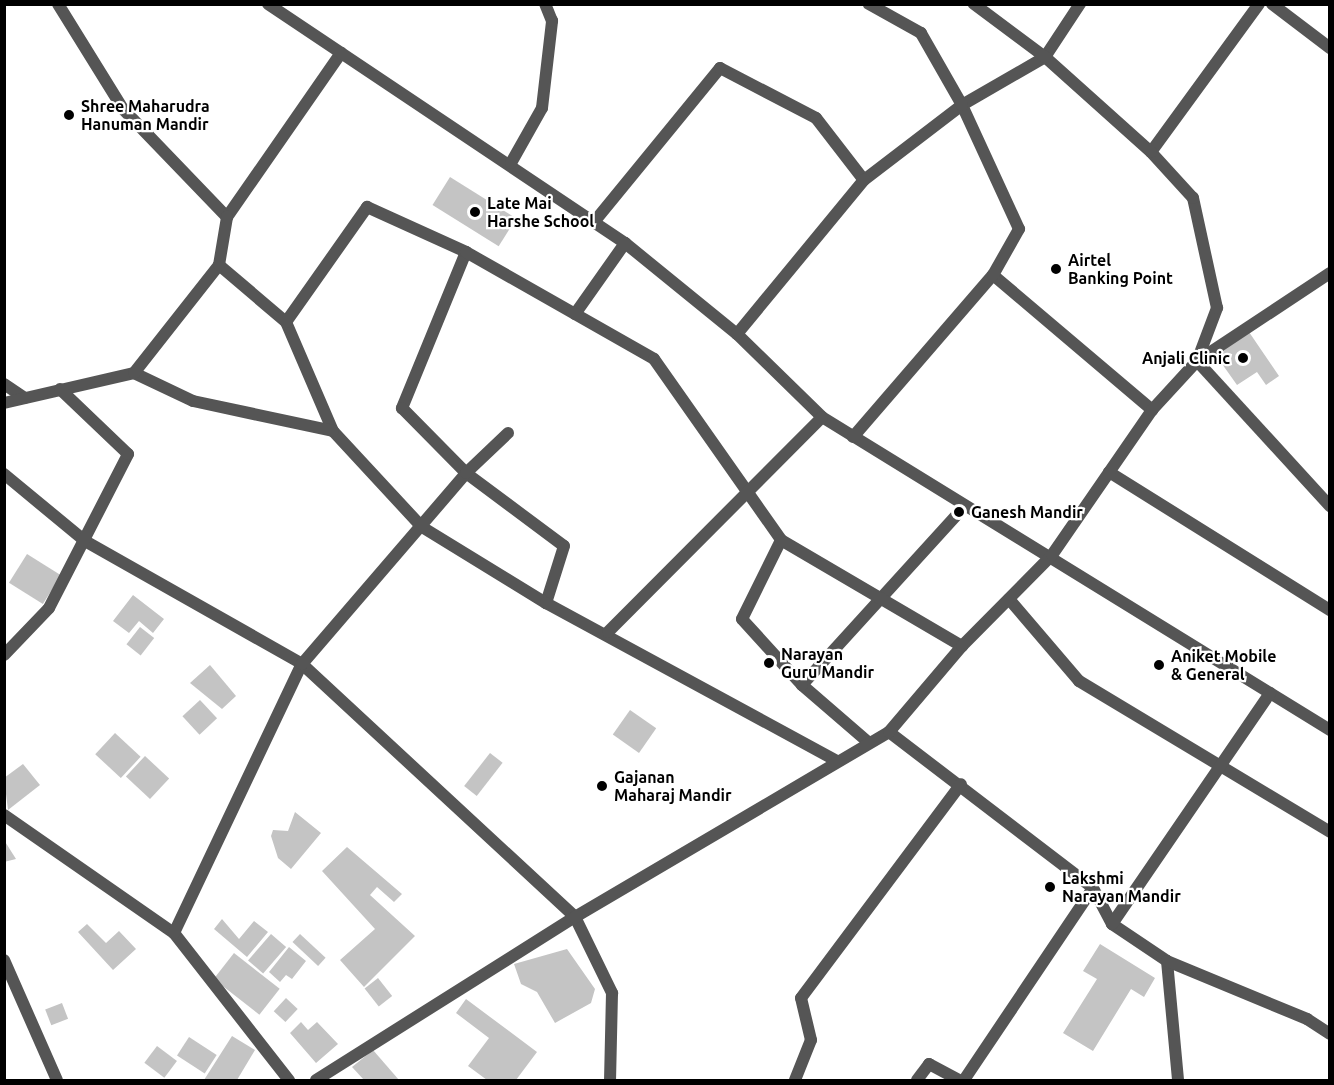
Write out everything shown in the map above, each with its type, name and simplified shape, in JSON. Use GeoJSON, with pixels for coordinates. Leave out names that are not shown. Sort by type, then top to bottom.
{"type":"FeatureCollection","features":[{"type":"Feature","properties":{"kind":"street"},"geometry":{"type":"LineString","coordinates":[[58,4],[123,109],[227,217]]}},
{"type":"Feature","properties":{"kind":"street"},"geometry":{"type":"LineString","coordinates":[[268,4],[511,163],[625,243],[737,334],[822,417],[965,506],[1052,555],[1329,730]]}},
{"type":"Feature","properties":{"kind":"street"},"geometry":{"type":"LineString","coordinates":[[511,163],[542,108],[552,21],[545,4]]}},
{"type":"Feature","properties":{"kind":"street"},"geometry":{"type":"LineString","coordinates":[[854,437],[993,275],[1019,229],[962,105],[921,33],[869,4]]}},
{"type":"Feature","properties":{"kind":"street"},"geometry":{"type":"LineString","coordinates":[[974,4],[1045,57],[1151,152],[1193,198],[1217,308],[1197,361]]}},
{"type":"Feature","properties":{"kind":"street"},"geometry":{"type":"LineString","coordinates":[[737,334],[864,180],[962,105],[1045,57],[1080,4]]}},
{"type":"Feature","properties":{"kind":"street"},"geometry":{"type":"LineString","coordinates":[[1151,152],[1259,4]]}},
{"type":"Feature","properties":{"kind":"street"},"geometry":{"type":"LineString","coordinates":[[1272,4],[1329,48]]}},
{"type":"Feature","properties":{"kind":"street"},"geometry":{"type":"LineString","coordinates":[[135,373],[219,265],[227,217],[341,53]]}},
{"type":"Feature","properties":{"kind":"street"},"geometry":{"type":"LineString","coordinates":[[594,222],[720,68],[816,118],[864,180]]}},
{"type":"Feature","properties":{"kind":"street"},"geometry":{"type":"LineString","coordinates":[[286,322],[367,207],[466,252],[654,359],[781,540],[962,646]]}},
{"type":"Feature","properties":{"kind":"street"},"geometry":{"type":"LineString","coordinates":[[575,314],[625,243]]}},
{"type":"Feature","properties":{"kind":"street"},"geometry":{"type":"LineString","coordinates":[[466,252],[402,408],[466,473],[564,546],[546,603]]}},
{"type":"Feature","properties":{"kind":"street"},"geometry":{"type":"LineString","coordinates":[[219,265],[286,322],[333,431],[422,527],[546,603],[608,632],[837,761]]}},
{"type":"Feature","properties":{"kind":"street"},"geometry":{"type":"LineString","coordinates":[[315,1080],[575,917],[868,742],[889,732],[962,646],[1052,555],[1152,410],[1197,361],[1329,273]]}},
{"type":"Feature","properties":{"kind":"street"},"geometry":{"type":"LineString","coordinates":[[993,275],[1152,410]]}},
{"type":"Feature","properties":{"kind":"street"},"geometry":{"type":"LineString","coordinates":[[1197,361],[1329,506]]}},
{"type":"Feature","properties":{"kind":"street"},"geometry":{"type":"LineString","coordinates":[[4,403],[135,373],[193,401],[333,431]]}},
{"type":"Feature","properties":{"kind":"street"},"geometry":{"type":"LineString","coordinates":[[4,384],[25,398]]}},
{"type":"Feature","properties":{"kind":"street"},"geometry":{"type":"LineString","coordinates":[[4,655],[48,608],[85,541],[128,454],[60,389]]}},
{"type":"Feature","properties":{"kind":"street"},"geometry":{"type":"LineString","coordinates":[[608,632],[822,417]]}},
{"type":"Feature","properties":{"kind":"street"},"geometry":{"type":"LineString","coordinates":[[174,933],[302,664],[466,473],[508,434]]}},
{"type":"Feature","properties":{"kind":"street"},"geometry":{"type":"LineString","coordinates":[[1109,472],[1329,610]]}},
{"type":"Feature","properties":{"kind":"street"},"geometry":{"type":"LineString","coordinates":[[4,474],[85,541],[302,664],[575,917],[612,993],[610,1080]]}},
{"type":"Feature","properties":{"kind":"street"},"geometry":{"type":"LineString","coordinates":[[802,686],[965,506]]}},
{"type":"Feature","properties":{"kind":"street"},"geometry":{"type":"LineString","coordinates":[[781,540],[742,619],[802,686],[868,742]]}},
{"type":"Feature","properties":{"kind":"street"},"geometry":{"type":"LineString","coordinates":[[1009,599],[1079,681],[1329,832]]}},
{"type":"Feature","properties":{"kind":"street"},"geometry":{"type":"LineString","coordinates":[[1112,924],[1270,693]]}},
{"type":"Feature","properties":{"kind":"street"},"geometry":{"type":"LineString","coordinates":[[889,732],[961,784],[1093,888],[1112,924],[1167,961],[1307,1019],[1329,1034]]}},
{"type":"Feature","properties":{"kind":"street"},"geometry":{"type":"LineString","coordinates":[[795,1080],[811,1040],[801,998],[961,784]]}},
{"type":"Feature","properties":{"kind":"street"},"geometry":{"type":"LineString","coordinates":[[4,815],[174,933],[289,1080]]}},
{"type":"Feature","properties":{"kind":"street"},"geometry":{"type":"LineString","coordinates":[[964,1080],[1093,888]]}},
{"type":"Feature","properties":{"kind":"street"},"geometry":{"type":"LineString","coordinates":[[4,960],[57,1080]]}},
{"type":"Feature","properties":{"kind":"street"},"geometry":{"type":"LineString","coordinates":[[1167,961],[1178,1080]]}},
{"type":"Feature","properties":{"kind":"street"},"geometry":{"type":"LineString","coordinates":[[917,1080],[930,1064],[959,1080]]}},
{"type":"Feature","properties":{"kind":"building","name":"Late Mai Harshe School"},"geometry":{"type":"Polygon","coordinates":[[[450,177],[516,218],[499,246],[433,205],[450,177]]]}},
{"type":"Feature","properties":{"kind":"building"},"geometry":{"type":"Polygon","coordinates":[[[1249,332],[1279,376],[1266,385],[1257,372],[1237,385],[1215,354],[1249,332]]]}},
{"type":"Feature","properties":{"kind":"building"},"geometry":{"type":"Polygon","coordinates":[[[27,554],[61,575],[43,604],[9,583],[27,554]]]}},
{"type":"Feature","properties":{"kind":"building"},"geometry":{"type":"Polygon","coordinates":[[[133,595],[164,619],[153,633],[139,621],[129,633],[113,621],[133,595]]]}},
{"type":"Feature","properties":{"kind":"building"},"geometry":{"type":"Polygon","coordinates":[[[140,627],[154,638],[141,655],[126,644],[140,627]]]}},
{"type":"Feature","properties":{"kind":"building"},"geometry":{"type":"Polygon","coordinates":[[[210,665],[236,696],[222,709],[190,683],[210,665]]]}},
{"type":"Feature","properties":{"kind":"building"},"geometry":{"type":"Polygon","coordinates":[[[200,700],[217,718],[199,735],[182,716],[200,700]]]}},
{"type":"Feature","properties":{"kind":"building"},"geometry":{"type":"Polygon","coordinates":[[[630,710],[656,728],[639,753],[613,735],[630,710]]]}},
{"type":"Feature","properties":{"kind":"building"},"geometry":{"type":"Polygon","coordinates":[[[115,733],[141,757],[121,778],[95,754],[115,733]]]}},
{"type":"Feature","properties":{"kind":"building"},"geometry":{"type":"Polygon","coordinates":[[[490,753],[503,763],[477,796],[464,786],[490,753]]]}},
{"type":"Feature","properties":{"kind":"building"},"geometry":{"type":"Polygon","coordinates":[[[145,756],[169,779],[150,799],[126,776],[145,756]]]}},
{"type":"Feature","properties":{"kind":"building"},"geometry":{"type":"Polygon","coordinates":[[[23,764],[40,785],[8,810],[4,778],[23,764]]]}},
{"type":"Feature","properties":{"kind":"building"},"geometry":{"type":"Polygon","coordinates":[[[295,812],[321,833],[291,869],[278,858],[271,836],[273,830],[288,831],[295,812]]]}},
{"type":"Feature","properties":{"kind":"building"},"geometry":{"type":"Polygon","coordinates":[[[4,840],[16,859],[4,862],[4,840]]]}},
{"type":"Feature","properties":{"kind":"building"},"geometry":{"type":"Polygon","coordinates":[[[347,847],[402,894],[394,902],[377,887],[370,895],[415,936],[364,987],[340,960],[375,929],[322,871],[347,847]]]}},
{"type":"Feature","properties":{"kind":"building"},"geometry":{"type":"Polygon","coordinates":[[[222,919],[239,939],[254,921],[268,932],[247,957],[214,929],[222,919]]]}},
{"type":"Feature","properties":{"kind":"building"},"geometry":{"type":"Polygon","coordinates":[[[87,924],[106,943],[119,931],[136,949],[113,970],[78,932],[87,924]]]}},
{"type":"Feature","properties":{"kind":"building"},"geometry":{"type":"Polygon","coordinates":[[[271,934],[286,947],[263,974],[248,960],[271,934]]]}},
{"type":"Feature","properties":{"kind":"building"},"geometry":{"type":"Polygon","coordinates":[[[300,934],[326,958],[318,966],[292,942],[300,934]]]}},
{"type":"Feature","properties":{"kind":"building"},"geometry":{"type":"Polygon","coordinates":[[[1100,944],[1155,978],[1144,997],[1131,989],[1093,1051],[1063,1033],[1097,979],[1083,971],[1100,944]]]}},
{"type":"Feature","properties":{"kind":"building"},"geometry":{"type":"Polygon","coordinates":[[[289,947],[306,961],[292,979],[286,975],[280,982],[269,972],[289,947]]]}},
{"type":"Feature","properties":{"kind":"building"},"geometry":{"type":"Polygon","coordinates":[[[567,949],[595,989],[591,1003],[555,1023],[537,992],[521,984],[514,964],[567,949]]]}},
{"type":"Feature","properties":{"kind":"building"},"geometry":{"type":"Polygon","coordinates":[[[234,953],[280,989],[259,1015],[214,979],[234,953]]]}},
{"type":"Feature","properties":{"kind":"building"},"geometry":{"type":"Polygon","coordinates":[[[378,978],[392,996],[379,1007],[365,988],[378,978]]]}},
{"type":"Feature","properties":{"kind":"building"},"geometry":{"type":"Polygon","coordinates":[[[286,998],[298,1009],[285,1022],[274,1011],[286,998]]]}},
{"type":"Feature","properties":{"kind":"building"},"geometry":{"type":"Polygon","coordinates":[[[466,999],[537,1052],[516,1080],[487,1080],[468,1066],[489,1038],[456,1013],[466,999]]]}},
{"type":"Feature","properties":{"kind":"building"},"geometry":{"type":"Polygon","coordinates":[[[62,1003],[68,1019],[51,1025],[45,1009],[62,1003]]]}},
{"type":"Feature","properties":{"kind":"building"},"geometry":{"type":"Polygon","coordinates":[[[301,1022],[308,1030],[317,1022],[338,1044],[316,1063],[290,1033],[301,1022]]]}},
{"type":"Feature","properties":{"kind":"building"},"geometry":{"type":"Polygon","coordinates":[[[232,1036],[255,1050],[237,1080],[204,1080],[232,1036]]]}},
{"type":"Feature","properties":{"kind":"building"},"geometry":{"type":"Polygon","coordinates":[[[189,1037],[217,1055],[205,1073],[177,1055],[189,1037]]]}},
{"type":"Feature","properties":{"kind":"building"},"geometry":{"type":"Polygon","coordinates":[[[157,1046],[177,1061],[164,1078],[144,1063],[157,1046]]]}},
{"type":"Feature","properties":{"kind":"building"},"geometry":{"type":"Polygon","coordinates":[[[373,1050],[399,1080],[364,1080],[352,1067],[373,1050]]]}},
{"type":"Feature","properties":{"kind":"place","name":"Shree Maharudra Hanuman Mandir"},"geometry":{"type":"Point","coordinates":[69,115]}},
{"type":"Feature","properties":{"kind":"place","name":"Late Mai Harshe School"},"geometry":{"type":"Point","coordinates":[475,212]}},
{"type":"Feature","properties":{"kind":"place","name":"Airtel Banking Point"},"geometry":{"type":"Point","coordinates":[1056,269]}},
{"type":"Feature","properties":{"kind":"place","name":"Anjali Clinic"},"geometry":{"type":"Point","coordinates":[1243,358]}},
{"type":"Feature","properties":{"kind":"place","name":"Ganesh Mandir"},"geometry":{"type":"Point","coordinates":[959,512]}},
{"type":"Feature","properties":{"kind":"place","name":"Narayan Guru Mandir"},"geometry":{"type":"Point","coordinates":[769,663]}},
{"type":"Feature","properties":{"kind":"place","name":"Aniket Mobile & General"},"geometry":{"type":"Point","coordinates":[1159,665]}},
{"type":"Feature","properties":{"kind":"place","name":"Gajanan Maharaj Mandir"},"geometry":{"type":"Point","coordinates":[602,786]}},
{"type":"Feature","properties":{"kind":"place","name":"Lakshmi Narayan Mandir"},"geometry":{"type":"Point","coordinates":[1050,887]}}]}
